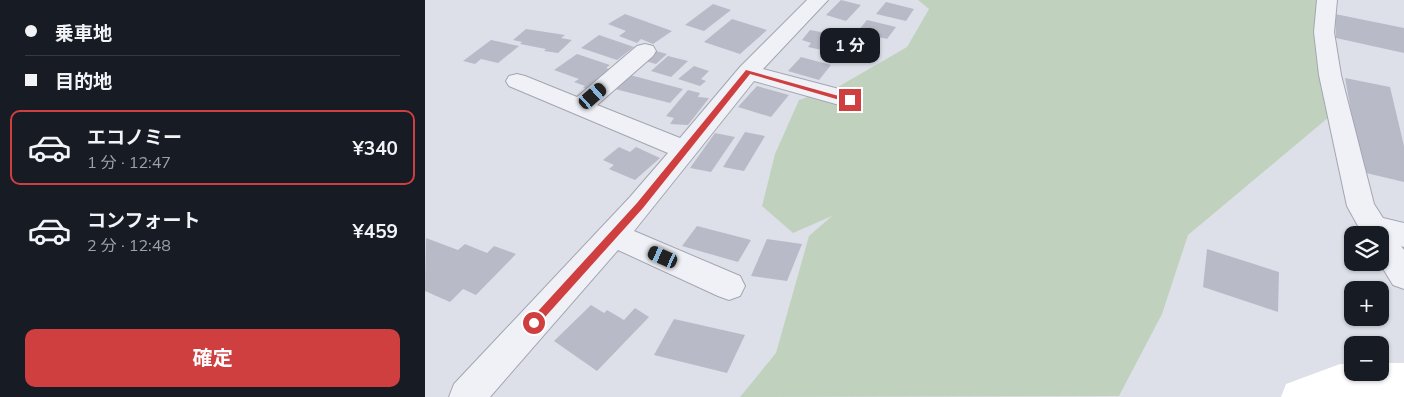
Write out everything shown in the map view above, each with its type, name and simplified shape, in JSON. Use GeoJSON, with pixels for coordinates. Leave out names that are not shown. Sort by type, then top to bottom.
{"type":"FeatureCollection","features":[{"type":"Feature","properties":{"kind":"street"},"geometry":{"type":"LineString","coordinates":[[467,397],[613,235],[749,72],[819,0]]}},
{"type":"Feature","properties":{"kind":"street"},"geometry":{"type":"LineString","coordinates":[[1327,0],[1324,32],[1330,75],[1361,206],[1373,226]]}},
{"type":"Feature","properties":{"kind":"street"},"geometry":{"type":"LineString","coordinates":[[580,107],[645,52]]}},
{"type":"Feature","properties":{"kind":"street"},"geometry":{"type":"LineString","coordinates":[[749,72],[850,100]]}},
{"type":"Feature","properties":{"kind":"street"},"geometry":{"type":"LineString","coordinates":[[517,81],[684,150]]}},
{"type":"Feature","properties":{"kind":"street"},"geometry":{"type":"LineString","coordinates":[[1389,234],[1404,235]]}},
{"type":"Feature","properties":{"kind":"street"},"geometry":{"type":"LineString","coordinates":[[613,235],[729,286]]}},
{"type":"Feature","properties":{"kind":"street"},"geometry":{"type":"LineString","coordinates":[[1389,252],[1404,276]]}},
{"type":"Feature","properties":{"kind":"street"},"geometry":{"type":"LineString","coordinates":[[1299,397],[1340,381],[1404,380]]}},
{"type":"Feature","properties":{"kind":"green space"},"geometry":{"type":"Polygon","coordinates":[[[918,0],[1335,0],[1329,117],[1188,235],[1162,314],[1119,396],[740,397],[776,353],[809,236],[832,216],[793,233],[762,206],[775,154],[799,100],[819,93],[824,95],[907,47],[929,9],[918,0]]]}},
{"type":"Feature","properties":{"kind":"building"},"geometry":{"type":"Polygon","coordinates":[[[841,0],[861,5],[846,21],[826,15],[841,0]]]}},
{"type":"Feature","properties":{"kind":"building"},"geometry":{"type":"Polygon","coordinates":[[[886,2],[914,9],[906,21],[876,14],[886,2]]]}},
{"type":"Feature","properties":{"kind":"building"},"geometry":{"type":"Polygon","coordinates":[[[713,4],[731,10],[704,31],[685,25],[713,4]]]}},
{"type":"Feature","properties":{"kind":"building"},"geometry":{"type":"Polygon","coordinates":[[[625,14],[672,31],[653,44],[641,39],[637,43],[619,36],[626,31],[608,24],[625,14]]]}},
{"type":"Feature","properties":{"kind":"building"},"geometry":{"type":"Polygon","coordinates":[[[1335,14],[1404,28],[1404,53],[1336,38],[1335,14]]]}},
{"type":"Feature","properties":{"kind":"building"},"geometry":{"type":"Polygon","coordinates":[[[732,19],[767,30],[740,54],[704,42],[732,19]]]}},
{"type":"Feature","properties":{"kind":"building"},"geometry":{"type":"Polygon","coordinates":[[[867,20],[896,27],[887,39],[857,32],[867,20]]]}},
{"type":"Feature","properties":{"kind":"building"},"geometry":{"type":"Polygon","coordinates":[[[526,29],[565,35],[561,38],[572,40],[558,53],[544,51],[546,49],[520,44],[522,42],[513,40],[526,29]]]}},
{"type":"Feature","properties":{"kind":"building"},"geometry":{"type":"Polygon","coordinates":[[[810,30],[843,36],[831,52],[808,47],[811,43],[802,40],[810,30]]]}},
{"type":"Feature","properties":{"kind":"building"},"geometry":{"type":"Polygon","coordinates":[[[599,35],[634,47],[617,60],[581,48],[599,35]]]}},
{"type":"Feature","properties":{"kind":"building"},"geometry":{"type":"Polygon","coordinates":[[[491,40],[519,46],[498,63],[481,59],[475,64],[463,61],[491,40]]]}},
{"type":"Feature","properties":{"kind":"building"},"geometry":{"type":"Polygon","coordinates":[[[656,51],[667,54],[656,64],[645,61],[656,51]]]}},
{"type":"Feature","properties":{"kind":"building"},"geometry":{"type":"Polygon","coordinates":[[[577,54],[610,65],[606,68],[615,71],[590,90],[583,88],[585,86],[574,82],[579,79],[554,70],[577,54]]]}},
{"type":"Feature","properties":{"kind":"building"},"geometry":{"type":"Polygon","coordinates":[[[668,56],[688,61],[671,77],[651,71],[668,56]]]}},
{"type":"Feature","properties":{"kind":"building"},"geometry":{"type":"Polygon","coordinates":[[[801,57],[831,65],[819,80],[788,71],[801,57]]]}},
{"type":"Feature","properties":{"kind":"building"},"geometry":{"type":"Polygon","coordinates":[[[694,66],[709,71],[701,79],[706,81],[700,86],[678,79],[694,66]]]}},
{"type":"Feature","properties":{"kind":"building"},"geometry":{"type":"Polygon","coordinates":[[[630,75],[683,89],[670,103],[615,89],[630,75]]]}},
{"type":"Feature","properties":{"kind":"building"},"geometry":{"type":"Polygon","coordinates":[[[1345,78],[1390,87],[1404,146],[1404,182],[1362,172],[1345,78]]]}},
{"type":"Feature","properties":{"kind":"building"},"geometry":{"type":"Polygon","coordinates":[[[757,86],[789,95],[771,117],[738,107],[757,86]]]}},
{"type":"Feature","properties":{"kind":"building"},"geometry":{"type":"Polygon","coordinates":[[[688,90],[700,93],[698,97],[709,98],[688,125],[670,124],[674,118],[666,116],[688,90]]]}},
{"type":"Feature","properties":{"kind":"building"},"geometry":{"type":"Polygon","coordinates":[[[745,132],[765,136],[744,171],[723,167],[745,132]]]}},
{"type":"Feature","properties":{"kind":"building"},"geometry":{"type":"Polygon","coordinates":[[[715,133],[735,137],[711,172],[690,168],[715,133]]]}},
{"type":"Feature","properties":{"kind":"building"},"geometry":{"type":"Polygon","coordinates":[[[619,147],[630,152],[636,147],[660,158],[635,180],[609,169],[614,165],[603,160],[619,147]]]}},
{"type":"Feature","properties":{"kind":"building"},"geometry":{"type":"Polygon","coordinates":[[[697,226],[751,240],[738,262],[682,246],[697,226]]]}},
{"type":"Feature","properties":{"kind":"building"},"geometry":{"type":"Polygon","coordinates":[[[426,238],[458,250],[465,244],[487,253],[494,246],[516,254],[476,295],[463,289],[450,302],[425,291],[426,238]]]}},
{"type":"Feature","properties":{"kind":"building"},"geometry":{"type":"Polygon","coordinates":[[[767,239],[802,244],[787,281],[751,276],[767,239]]]}},
{"type":"Feature","properties":{"kind":"building"},"geometry":{"type":"Polygon","coordinates":[[[1207,249],[1279,272],[1278,312],[1203,287],[1207,249]]]}},
{"type":"Feature","properties":{"kind":"building"},"geometry":{"type":"Polygon","coordinates":[[[591,305],[604,313],[607,310],[624,320],[635,308],[649,317],[597,371],[554,341],[591,305]]]}},
{"type":"Feature","properties":{"kind":"building"},"geometry":{"type":"Polygon","coordinates":[[[674,319],[745,335],[727,373],[654,355],[674,319]]]}},
{"type":"Feature","properties":{"kind":"route"},"geometry":{"type":"LineString","coordinates":[[534,323],[640,205],[749,72],[850,100]]}}]}
